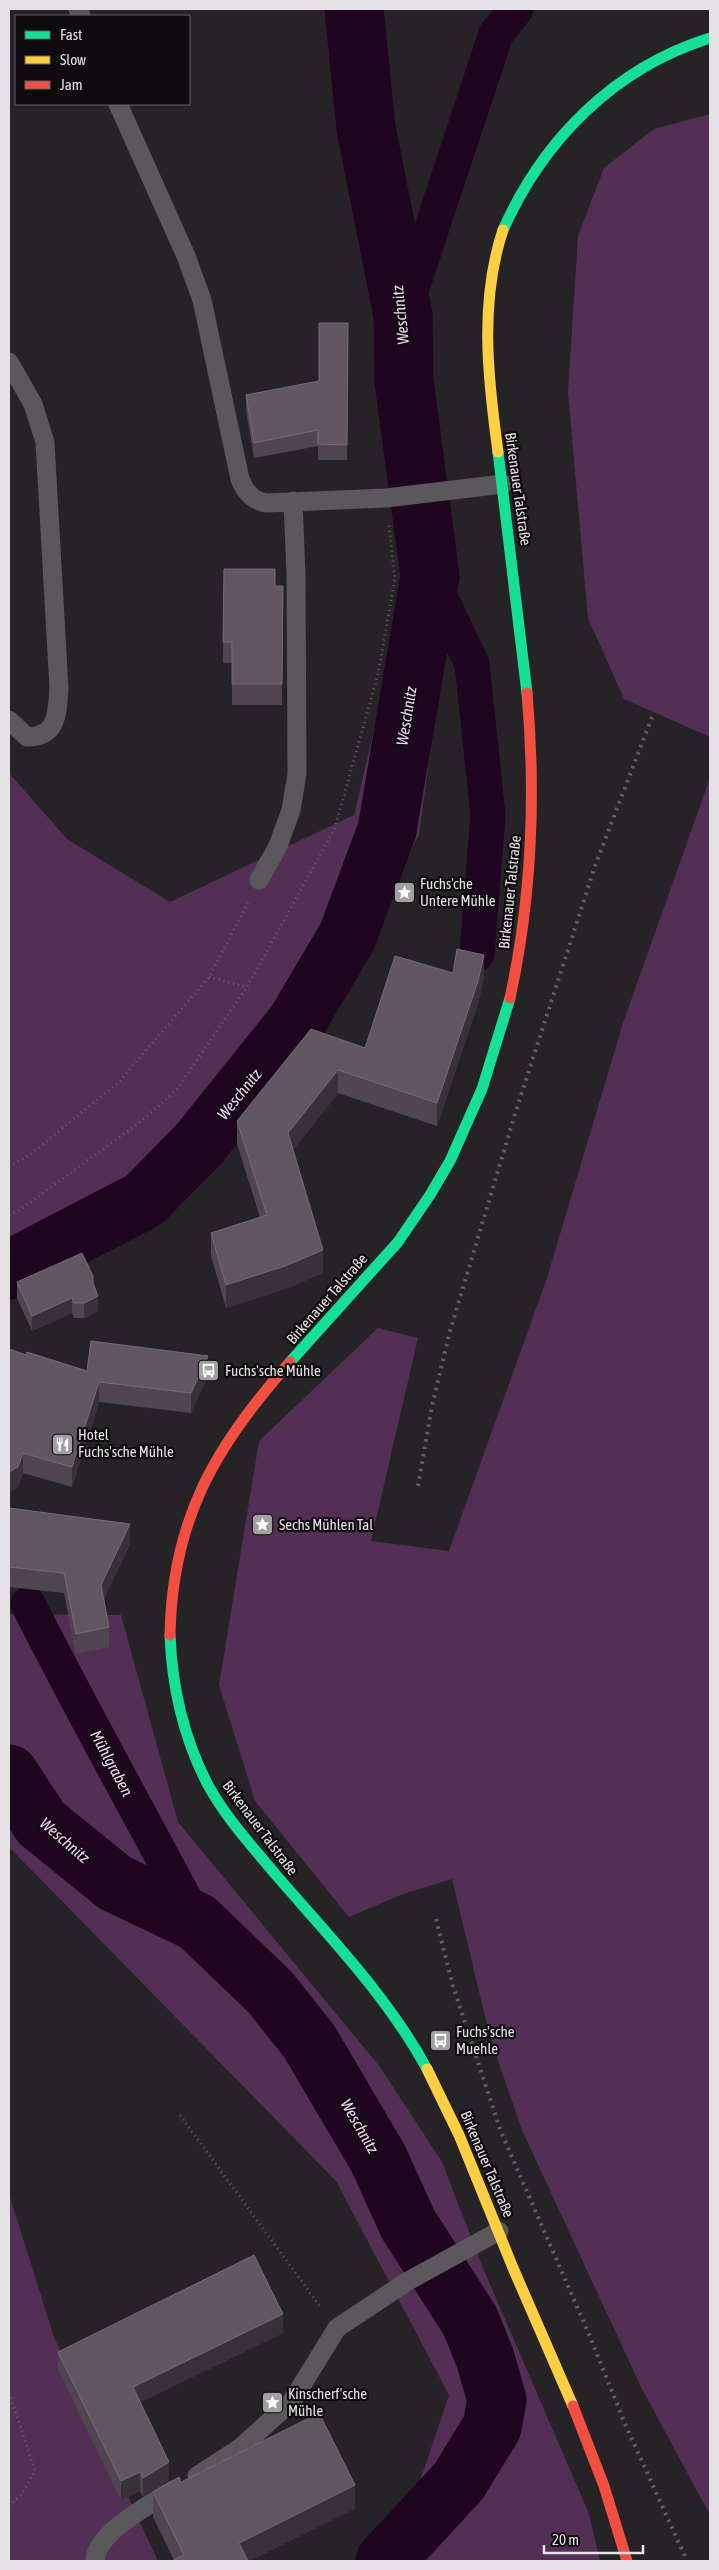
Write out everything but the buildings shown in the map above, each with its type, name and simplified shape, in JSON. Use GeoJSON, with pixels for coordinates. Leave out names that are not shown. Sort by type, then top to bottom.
{"type":"FeatureCollection","features":[{"type":"Feature","properties":{"kind":"main road","name":"Birkenauer Talstraße"},"geometry":{"type":"LineString","coordinates":[[627,2561],[619,2528],[597,2467],[452,2120],[420,2055],[389,2010],[243,1836],[214,1796],[196,1759],[180,1708],[171,1661],[169,1625],[173,1580],[180,1544],[198,1494],[224,1445],[267,1389],[407,1231],[449,1163],[463,1134],[490,1066],[508,1005],[521,938],[531,849],[533,791],[521,635],[503,484],[488,382],[489,296],[499,245],[516,200],[559,136],[611,88],[659,59],[696,42],[710,38]]}},
{"type":"Feature","properties":{"kind":"lane"},"geometry":{"type":"LineString","coordinates":[[118,105],[186,256],[202,300],[243,488],[258,501],[293,501],[386,498],[503,484]]}},
{"type":"Feature","properties":{"kind":"lane"},"geometry":{"type":"LineString","coordinates":[[9,362],[33,404],[45,442],[59,688],[57,713],[51,728],[40,737],[27,737],[9,720]]}},
{"type":"Feature","properties":{"kind":"lane"},"geometry":{"type":"LineString","coordinates":[[259,880],[278,846],[291,810],[297,774],[296,574],[293,501]]}},
{"type":"Feature","properties":{"kind":"lane"},"geometry":{"type":"LineString","coordinates":[[94,2561],[98,2548],[132,2516],[209,2470],[240,2448],[292,2401],[337,2328],[408,2281],[499,2231]]}},
{"type":"Feature","properties":{"kind":"path"},"geometry":{"type":"LineString","coordinates":[[9,1215],[21,1209],[143,1120],[177,1088],[247,987],[335,828],[378,674],[395,578],[386,498]]}},
{"type":"Feature","properties":{"kind":"path"},"geometry":{"type":"LineString","coordinates":[[9,1166],[28,1156],[118,1083],[209,977],[259,880]]}},
{"type":"Feature","properties":{"kind":"path"},"geometry":{"type":"LineString","coordinates":[[209,977],[247,987]]}},
{"type":"Feature","properties":{"kind":"path"},"geometry":{"type":"LineString","coordinates":[[180,2115],[290,2268],[337,2328]]}},
{"type":"Feature","properties":{"kind":"path"},"geometry":{"type":"LineString","coordinates":[[9,2393],[35,2471],[21,2495],[9,2506]]}},
{"type":"Feature","properties":{"kind":"shaded area"},"geometry":{"type":"Polygon","coordinates":[[[710,114],[710,737],[624,699],[588,618],[568,392],[578,236],[604,168],[654,129],[710,114]]]}},
{"type":"Feature","properties":{"kind":"shaded area"},"geometry":{"type":"Polygon","coordinates":[[[408,586],[436,708],[419,835],[298,1056],[156,1197],[9,1263],[9,773],[67,839],[170,902],[354,815],[408,586]]]}},
{"type":"Feature","properties":{"kind":"shaded area"},"geometry":{"type":"Polygon","coordinates":[[[710,778],[710,2515],[641,2387],[522,2130],[490,2037],[452,1879],[403,1894],[349,1917],[255,1801],[219,1685],[259,1441],[378,1328],[418,1338],[371,1541],[449,1551],[547,1278],[623,1023],[710,778]]]}},
{"type":"Feature","properties":{"kind":"shaded area"},"geometry":{"type":"Polygon","coordinates":[[[9,1614],[121,1615],[178,1822],[380,2067],[442,2162],[483,2268],[589,2514],[600,2561],[409,2561],[419,2484],[449,2395],[336,2181],[9,1847],[9,1614]]]}},
{"type":"Feature","properties":{"kind":"shaded area"},"geometry":{"type":"Polygon","coordinates":[[[9,2194],[54,2337],[158,2561],[9,2561],[9,2194]]]}},
{"type":"Feature","properties":{"kind":"waterway","name":"Weschnitz"},"geometry":{"type":"LineString","coordinates":[[9,1270],[144,1200],[199,1144],[296,1023],[347,937],[387,830],[430,576],[404,381],[403,315],[366,128],[354,9]]}},
{"type":"Feature","properties":{"kind":"waterway"},"geometry":{"type":"LineString","coordinates":[[403,315],[496,34],[516,9]]}},
{"type":"Feature","properties":{"kind":"waterway"},"geometry":{"type":"LineString","coordinates":[[430,576],[472,664],[488,815],[477,954]]}},
{"type":"Feature","properties":{"kind":"waterway","name":"Mühlgraben"},"geometry":{"type":"LineString","coordinates":[[28,1604],[90,1724],[197,1922]]}},
{"type":"Feature","properties":{"kind":"waterway","name":"Weschnitz"},"geometry":{"type":"LineString","coordinates":[[9,1774],[41,1823],[115,1883],[197,1922],[270,1992],[309,2041],[378,2158],[408,2224],[470,2321],[485,2358],[497,2400],[492,2427],[459,2481],[385,2561]]}},
{"type":"Feature","properties":{"kind":"railway"},"geometry":{"type":"LineString","coordinates":[[418,1486],[432,1406],[450,1331],[515,1114],[595,866],[652,717]]}},
{"type":"Feature","properties":{"kind":"railway"},"geometry":{"type":"LineString","coordinates":[[436,1919],[453,1986],[501,2132],[588,2332],[626,2426],[687,2561]]}},
{"type":"Feature","properties":{"kind":"traffic: fast"},"geometry":{"type":"LineString","coordinates":[[503,230],[519,197],[539,166],[561,138],[586,112],[613,88],[643,68],[675,51],[710,38]]}},
{"type":"Feature","properties":{"kind":"traffic: fast"},"geometry":{"type":"LineString","coordinates":[[498,452],[527,693]]}},
{"type":"Feature","properties":{"kind":"traffic: fast"},"geometry":{"type":"LineString","coordinates":[[290,1362],[398,1242],[430,1195],[450,1161],[482,1089],[510,998]]}},
{"type":"Feature","properties":{"kind":"traffic: fast"},"geometry":{"type":"LineString","coordinates":[[170,1635],[173,1674],[186,1731],[192,1749],[215,1797],[231,1820],[276,1875],[337,1944],[376,1992],[411,2042],[427,2069]]}},
{"type":"Feature","properties":{"kind":"traffic: slow"},"geometry":{"type":"LineString","coordinates":[[498,452],[491,397],[488,313],[495,257],[503,230]]}},
{"type":"Feature","properties":{"kind":"traffic: slow"},"geometry":{"type":"LineString","coordinates":[[427,2069],[459,2135],[513,2268],[573,2406]]}},
{"type":"Feature","properties":{"kind":"traffic: jam"},"geometry":{"type":"LineString","coordinates":[[510,998],[523,922],[530,846],[531,770],[527,693]]}},
{"type":"Feature","properties":{"kind":"traffic: jam"},"geometry":{"type":"LineString","coordinates":[[170,1635],[173,1594],[179,1556],[189,1520],[203,1487],[220,1455],[240,1424],[263,1393],[290,1362]]}},
{"type":"Feature","properties":{"kind":"traffic: jam"},"geometry":{"type":"LineString","coordinates":[[573,2406],[604,2486],[627,2561]]}},
{"type":"Feature","properties":{"kind":"place","name":"Fuchs'che Untere Mühle"},"geometry":{"type":"Point","coordinates":[404,893]}},
{"type":"Feature","properties":{"kind":"place","name":"Fuchs'sche Mühle"},"geometry":{"type":"Point","coordinates":[209,1371]}},
{"type":"Feature","properties":{"kind":"place","name":"Hotel Fuchs'sche Mühle"},"geometry":{"type":"Point","coordinates":[62,1444]}},
{"type":"Feature","properties":{"kind":"place","name":"Sechs Mühlen Tal"},"geometry":{"type":"Point","coordinates":[263,1525]}},
{"type":"Feature","properties":{"kind":"place","name":"Fuchs'sche Muehle"},"geometry":{"type":"Point","coordinates":[440,2041]}},
{"type":"Feature","properties":{"kind":"place","name":"Kinscherf'sche Mühle"},"geometry":{"type":"Point","coordinates":[272,2403]}}]}
